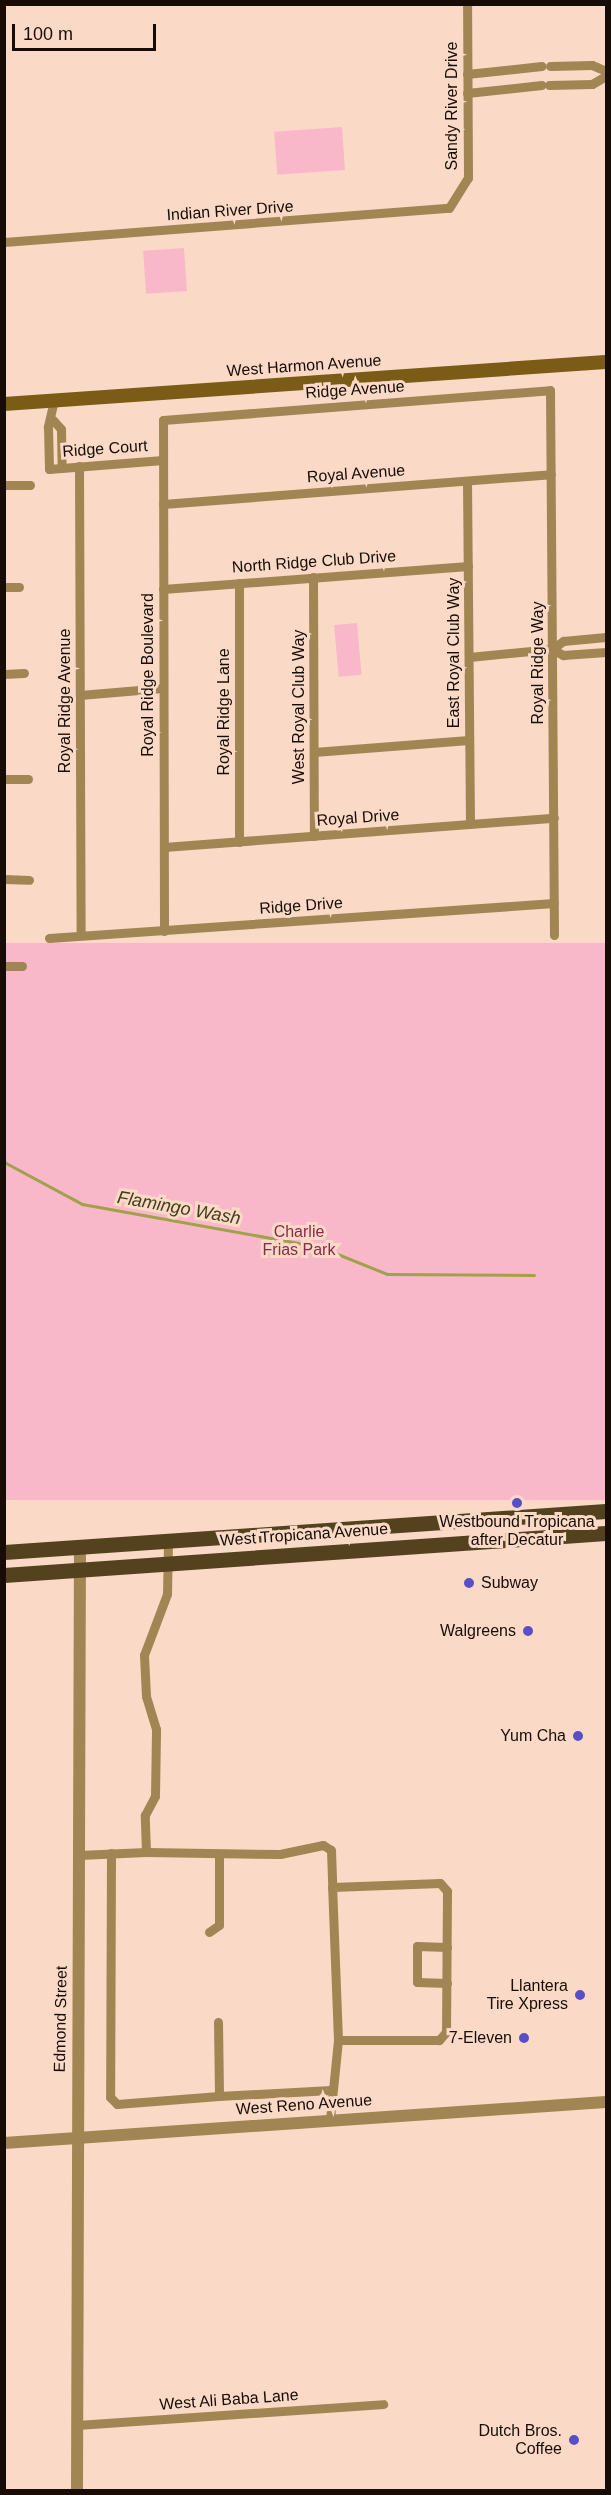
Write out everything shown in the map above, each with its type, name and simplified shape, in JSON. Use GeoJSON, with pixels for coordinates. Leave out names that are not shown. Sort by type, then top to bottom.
{"type":"FeatureCollection","features":[{"type":"Feature","properties":{"kind":"main road","name":"West Harmon Avenue"},"geometry":{"type":"LineString","coordinates":[[4,404],[606,362]]}},
{"type":"Feature","properties":{"kind":"main road","name":"West Tropicana Avenue"},"geometry":{"type":"LineString","coordinates":[[4,1552],[606,1511]]}},
{"type":"Feature","properties":{"kind":"main road"},"geometry":{"type":"LineString","coordinates":[[305,1531],[306,1552]]}},
{"type":"Feature","properties":{"kind":"main road","name":"West Tropicana Avenue"},"geometry":{"type":"LineString","coordinates":[[4,1575],[306,1552],[606,1533]]}},
{"type":"Feature","properties":{"kind":"street","name":"Sandy River Drive"},"geometry":{"type":"LineString","coordinates":[[455,204],[468,178],[467,4]]}},
{"type":"Feature","properties":{"kind":"street"},"geometry":{"type":"LineString","coordinates":[[467,74],[546,66],[592,65],[606,71]]}},
{"type":"Feature","properties":{"kind":"street"},"geometry":{"type":"LineString","coordinates":[[467,93],[546,85],[592,84],[606,76]]}},
{"type":"Feature","properties":{"kind":"street","name":"Indian River Drive"},"geometry":{"type":"LineString","coordinates":[[4,242],[437,211],[455,204]]}},
{"type":"Feature","properties":{"kind":"street","name":"Ridge Avenue"},"geometry":{"type":"LineString","coordinates":[[162,420],[550,390]]}},
{"type":"Feature","properties":{"kind":"street","name":"Royal Ridge Way"},"geometry":{"type":"LineString","coordinates":[[550,390],[554,935]]}},
{"type":"Feature","properties":{"kind":"street"},"geometry":{"type":"LineString","coordinates":[[54,400],[53,420],[61,429],[62,468]]}},
{"type":"Feature","properties":{"kind":"street","name":"Ridge Court"},"geometry":{"type":"LineString","coordinates":[[53,420],[48,427],[49,469],[163,460]]}},
{"type":"Feature","properties":{"kind":"street","name":"Royal Ridge Boulevard"},"geometry":{"type":"LineString","coordinates":[[162,420],[164,931]]}},
{"type":"Feature","properties":{"kind":"street","name":"Royal Ridge Avenue"},"geometry":{"type":"LineString","coordinates":[[79,466],[81,935]]}},
{"type":"Feature","properties":{"kind":"street","name":"Royal Avenue"},"geometry":{"type":"LineString","coordinates":[[163,504],[551,474]]}},
{"type":"Feature","properties":{"kind":"street","name":"East Royal Club Way"},"geometry":{"type":"LineString","coordinates":[[467,481],[470,824]]}},
{"type":"Feature","properties":{"kind":"street"},"geometry":{"type":"LineString","coordinates":[[4,485],[30,485]]}},
{"type":"Feature","properties":{"kind":"street","name":"North Ridge Club Drive"},"geometry":{"type":"LineString","coordinates":[[163,589],[468,566]]}},
{"type":"Feature","properties":{"kind":"street","name":"West Royal Club Way"},"geometry":{"type":"LineString","coordinates":[[313,577],[314,836]]}},
{"type":"Feature","properties":{"kind":"street","name":"Royal Ridge Lane"},"geometry":{"type":"LineString","coordinates":[[238,583],[239,842]]}},
{"type":"Feature","properties":{"kind":"street"},"geometry":{"type":"LineString","coordinates":[[4,587],[19,587]]}},
{"type":"Feature","properties":{"kind":"street"},"geometry":{"type":"LineString","coordinates":[[469,657],[552,649],[563,640],[606,637]]}},
{"type":"Feature","properties":{"kind":"street"},"geometry":{"type":"LineString","coordinates":[[552,649],[563,655],[606,652]]}},
{"type":"Feature","properties":{"kind":"street"},"geometry":{"type":"LineString","coordinates":[[4,674],[24,674]]}},
{"type":"Feature","properties":{"kind":"street"},"geometry":{"type":"LineString","coordinates":[[80,694],[163,688]]}},
{"type":"Feature","properties":{"kind":"street"},"geometry":{"type":"LineString","coordinates":[[314,752],[469,740]]}},
{"type":"Feature","properties":{"kind":"street"},"geometry":{"type":"LineString","coordinates":[[4,779],[28,779]]}},
{"type":"Feature","properties":{"kind":"street","name":"Royal Drive"},"geometry":{"type":"LineString","coordinates":[[164,847],[554,818]]}},
{"type":"Feature","properties":{"kind":"street"},"geometry":{"type":"LineString","coordinates":[[4,879],[29,880]]}},
{"type":"Feature","properties":{"kind":"street","name":"Ridge Drive"},"geometry":{"type":"LineString","coordinates":[[49,938],[554,903]]}},
{"type":"Feature","properties":{"kind":"street"},"geometry":{"type":"LineString","coordinates":[[4,966],[22,966]]}},
{"type":"Feature","properties":{"kind":"street"},"geometry":{"type":"LineString","coordinates":[[146,1852],[145,1815],[155,1796],[156,1729],[146,1696],[144,1655],[166,1594],[168,1541]]}},
{"type":"Feature","properties":{"kind":"street","name":"Edmond Street"},"geometry":{"type":"LineString","coordinates":[[77,2490],[76,2138],[80,1547]]}},
{"type":"Feature","properties":{"kind":"street"},"geometry":{"type":"LineString","coordinates":[[79,1854],[146,1852],[280,1854],[323,1845],[331,1850],[338,2040],[337,2078],[330,2090],[330,2120]]}},
{"type":"Feature","properties":{"kind":"street"},"geometry":{"type":"LineString","coordinates":[[111,1853],[110,2097],[117,2104],[330,2090]]}},
{"type":"Feature","properties":{"kind":"street"},"geometry":{"type":"LineString","coordinates":[[209,1932],[219,1925],[219,1854]]}},
{"type":"Feature","properties":{"kind":"street"},"geometry":{"type":"LineString","coordinates":[[332,1887],[440,1883],[447,1891],[446,2032],[440,2040],[338,2040]]}},
{"type":"Feature","properties":{"kind":"street"},"geometry":{"type":"LineString","coordinates":[[447,1947],[417,1946],[417,1982],[447,1983]]}},
{"type":"Feature","properties":{"kind":"street"},"geometry":{"type":"LineString","coordinates":[[218,2022],[219,2096]]}},
{"type":"Feature","properties":{"kind":"street","name":"West Reno Avenue"},"geometry":{"type":"LineString","coordinates":[[4,2143],[606,2102]]}},
{"type":"Feature","properties":{"kind":"street","name":"West Ali Baba Lane"},"geometry":{"type":"LineString","coordinates":[[77,2425],[383,2404]]}},
{"type":"Feature","properties":{"kind":"green space"},"geometry":{"type":"Polygon","coordinates":[[[342,127],[345,170],[277,175],[274,132],[342,127]]]}},
{"type":"Feature","properties":{"kind":"green space"},"geometry":{"type":"Polygon","coordinates":[[[184,248],[187,291],[146,294],[143,251],[184,248]]]}},
{"type":"Feature","properties":{"kind":"green space"},"geometry":{"type":"Polygon","coordinates":[[[357,623],[362,675],[339,677],[334,625],[357,623]]]}},
{"type":"Feature","properties":{"kind":"green space","name":"Charlie Frias Park"},"geometry":{"type":"Polygon","coordinates":[[[4,943],[606,943],[606,1500],[4,1500],[4,943]]]}},
{"type":"Feature","properties":{"kind":"waterway","name":"Flamingo Wash"},"geometry":{"type":"LineString","coordinates":[[4,1162],[82,1204],[320,1247],[387,1274],[534,1275]]}},
{"type":"Feature","properties":{"kind":"place","name":"Westbound Tropicana after Decatur"},"geometry":{"type":"Point","coordinates":[517,1503]}},
{"type":"Feature","properties":{"kind":"place","name":"Subway"},"geometry":{"type":"Point","coordinates":[469,1583]}},
{"type":"Feature","properties":{"kind":"place","name":"Walgreens"},"geometry":{"type":"Point","coordinates":[528,1631]}},
{"type":"Feature","properties":{"kind":"place","name":"Yum Cha"},"geometry":{"type":"Point","coordinates":[578,1736]}},
{"type":"Feature","properties":{"kind":"place","name":"Llantera Tire Xpress"},"geometry":{"type":"Point","coordinates":[580,1995]}},
{"type":"Feature","properties":{"kind":"place","name":"7-Eleven"},"geometry":{"type":"Point","coordinates":[524,2038]}},
{"type":"Feature","properties":{"kind":"place","name":"Dutch Bros. Coffee"},"geometry":{"type":"Point","coordinates":[574,2440]}}]}
